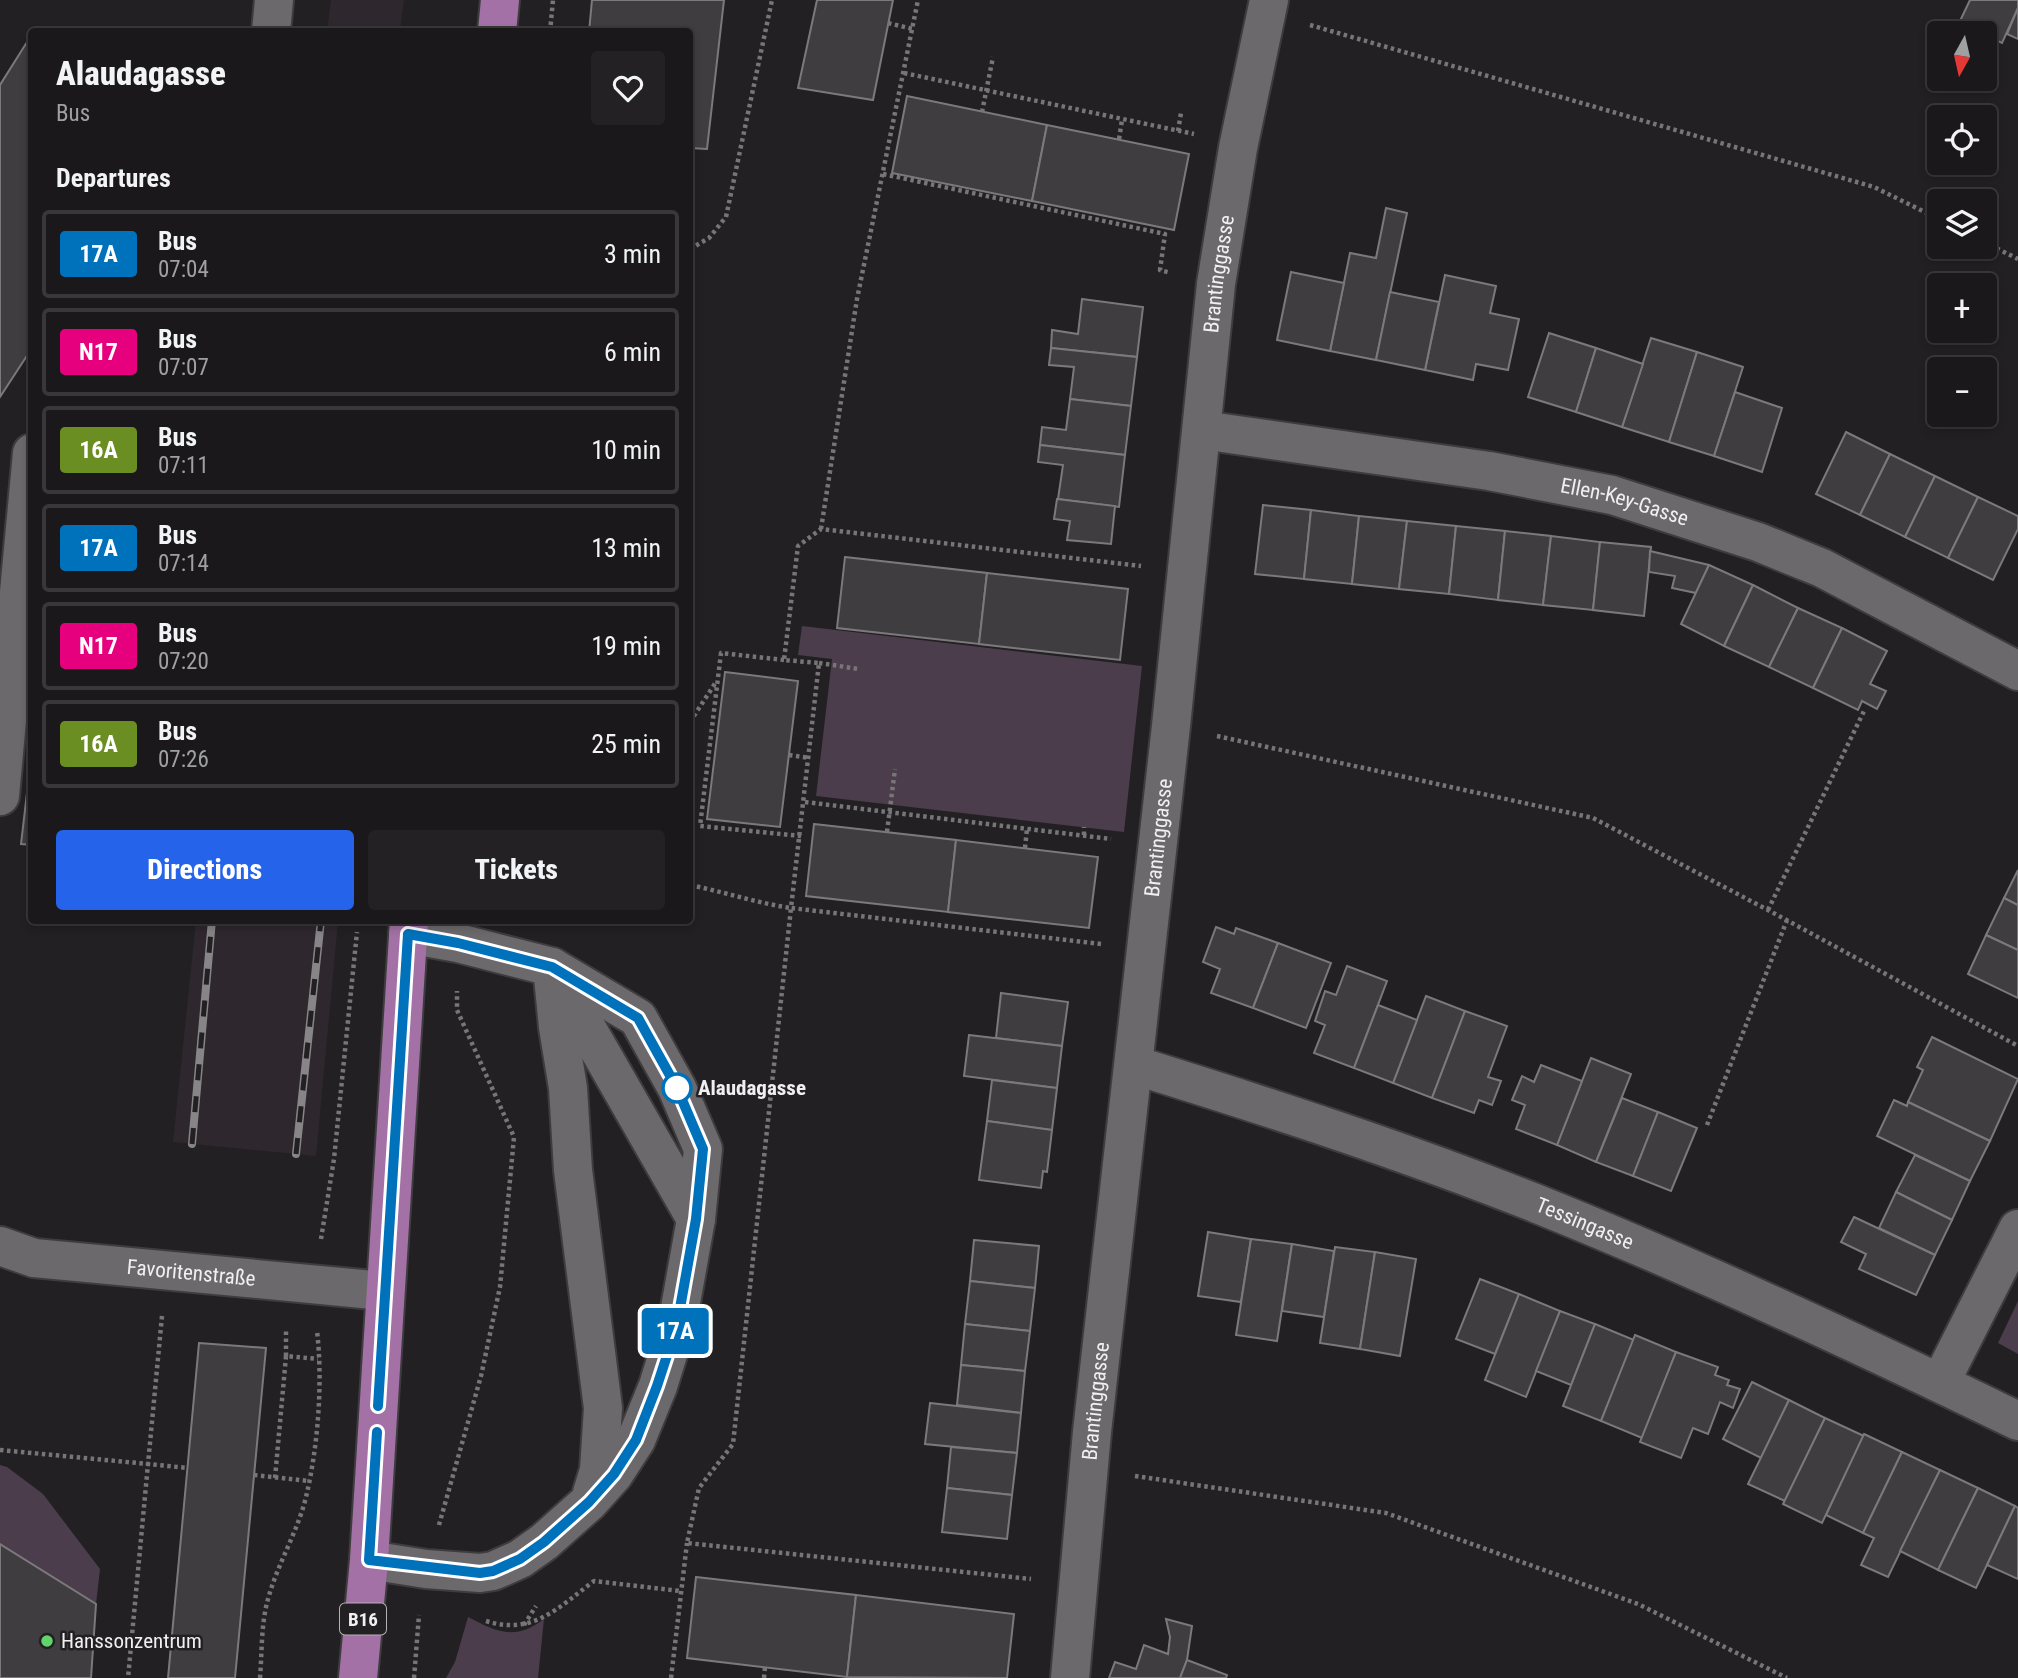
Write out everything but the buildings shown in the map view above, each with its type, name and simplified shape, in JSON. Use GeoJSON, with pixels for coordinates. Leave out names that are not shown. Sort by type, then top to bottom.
{"type":"FeatureCollection","features":[{"type":"Feature","properties":{"kind":"main road"},"geometry":{"type":"LineString","coordinates":[[497,28],[500,0]]}},
{"type":"Feature","properties":{"kind":"main road","name":"B16"},"geometry":{"type":"LineString","coordinates":[[358,1678],[369,1560],[408,927]]}},
{"type":"Feature","properties":{"kind":"street"},"geometry":{"type":"LineString","coordinates":[[271,28],[274,0]]}},
{"type":"Feature","properties":{"kind":"street","name":"Brantinggasse"},"geometry":{"type":"LineString","coordinates":[[1070,1678],[1089,1469],[1171,726],[1216,284],[1238,148],[1267,7]]}},
{"type":"Feature","properties":{"kind":"street","name":"Ellen-Key-Gasse"},"geometry":{"type":"LineString","coordinates":[[1202,430],[1489,471],[1612,495],[1758,542],[1822,568],[2018,671]]}},
{"type":"Feature","properties":{"kind":"street"},"geometry":{"type":"LineString","coordinates":[[0,796],[28,496]]}},
{"type":"Feature","properties":{"kind":"street"},"geometry":{"type":"LineString","coordinates":[[369,1560],[480,1573],[493,1571],[520,1559],[544,1542],[589,1502],[614,1474],[636,1440],[657,1386],[677,1325],[696,1219],[552,967],[408,927]]}},
{"type":"Feature","properties":{"kind":"street"},"geometry":{"type":"LineString","coordinates":[[552,967],[568,1088],[573,1170],[603,1408],[599,1470],[589,1502]]}},
{"type":"Feature","properties":{"kind":"street","name":"Tessingasse"},"geometry":{"type":"LineString","coordinates":[[1134,1065],[1266,1106],[1534,1203],[1736,1287],[2018,1421]]}},
{"type":"Feature","properties":{"kind":"street"},"geometry":{"type":"LineString","coordinates":[[1940,1384],[2018,1229]]}},
{"type":"Feature","properties":{"kind":"street","name":"Favoritenstraße"},"geometry":{"type":"LineString","coordinates":[[0,1246],[34,1258],[384,1291]]}},
{"type":"Feature","properties":{"kind":"path"},"geometry":{"type":"LineString","coordinates":[[550,28],[553,0]]}},
{"type":"Feature","properties":{"kind":"path"},"geometry":{"type":"LineString","coordinates":[[693,247],[709,239],[726,217],[772,0]]}},
{"type":"Feature","properties":{"kind":"path"},"geometry":{"type":"LineString","coordinates":[[821,529],[857,299],[918,0]]}},
{"type":"Feature","properties":{"kind":"path"},"geometry":{"type":"LineString","coordinates":[[1267,7],[1874,187],[1927,213]]}},
{"type":"Feature","properties":{"kind":"path"},"geometry":{"type":"LineString","coordinates":[[888,23],[913,29]]}},
{"type":"Feature","properties":{"kind":"path"},"geometry":{"type":"LineString","coordinates":[[982,112],[993,57]]}},
{"type":"Feature","properties":{"kind":"path"},"geometry":{"type":"LineString","coordinates":[[904,73],[1178,131],[1222,141],[1238,148]]}},
{"type":"Feature","properties":{"kind":"path"},"geometry":{"type":"LineString","coordinates":[[1178,131],[1181,113]]}},
{"type":"Feature","properties":{"kind":"path"},"geometry":{"type":"LineString","coordinates":[[1119,139],[1122,119]]}},
{"type":"Feature","properties":{"kind":"path"},"geometry":{"type":"LineString","coordinates":[[883,174],[1165,234],[1160,270],[1216,284]]}},
{"type":"Feature","properties":{"kind":"path"},"geometry":{"type":"LineString","coordinates":[[1997,248],[2018,259]]}},
{"type":"Feature","properties":{"kind":"path"},"geometry":{"type":"LineString","coordinates":[[785,660],[798,546],[821,529],[1187,572]]}},
{"type":"Feature","properties":{"kind":"path"},"geometry":{"type":"LineString","coordinates":[[801,836],[700,826],[720,653],[859,669]]}},
{"type":"Feature","properties":{"kind":"path"},"geometry":{"type":"LineString","coordinates":[[671,1678],[687,1543],[699,1488],[733,1444],[819,663]]}},
{"type":"Feature","properties":{"kind":"path"},"geometry":{"type":"LineString","coordinates":[[693,717],[717,680]]}},
{"type":"Feature","properties":{"kind":"path"},"geometry":{"type":"LineString","coordinates":[[1768,910],[1864,711]]}},
{"type":"Feature","properties":{"kind":"path"},"geometry":{"type":"LineString","coordinates":[[1171,726],[1593,818],[2018,1046]]}},
{"type":"Feature","properties":{"kind":"path"},"geometry":{"type":"LineString","coordinates":[[789,755],[810,758]]}},
{"type":"Feature","properties":{"kind":"path"},"geometry":{"type":"LineString","coordinates":[[887,832],[895,769]]}},
{"type":"Feature","properties":{"kind":"path"},"geometry":{"type":"LineString","coordinates":[[805,802],[1157,844]]}},
{"type":"Feature","properties":{"kind":"path"},"geometry":{"type":"LineString","coordinates":[[1084,827],[1084,835]]}},
{"type":"Feature","properties":{"kind":"path"},"geometry":{"type":"LineString","coordinates":[[1025,848],[1027,829]]}},
{"type":"Feature","properties":{"kind":"path"},"geometry":{"type":"LineString","coordinates":[[693,886],[791,908],[1147,949]]}},
{"type":"Feature","properties":{"kind":"path"},"geometry":{"type":"LineString","coordinates":[[1707,1125],[1787,920]]}},
{"type":"Feature","properties":{"kind":"path"},"geometry":{"type":"LineString","coordinates":[[458,943],[457,1010],[514,1137],[500,1287],[481,1376]]}},
{"type":"Feature","properties":{"kind":"path"},"geometry":{"type":"LineString","coordinates":[[128,1678],[166,1269]]}},
{"type":"Feature","properties":{"kind":"path"},"geometry":{"type":"LineString","coordinates":[[275,1478],[286,1356],[318,1359]]}},
{"type":"Feature","properties":{"kind":"path"},"geometry":{"type":"LineString","coordinates":[[0,1450],[188,1468]]}},
{"type":"Feature","properties":{"kind":"path"},"geometry":{"type":"LineString","coordinates":[[1089,1469],[1386,1513],[1638,1605],[1787,1678]]}},
{"type":"Feature","properties":{"kind":"path"},"geometry":{"type":"LineString","coordinates":[[254,1475],[309,1481]]}},
{"type":"Feature","properties":{"kind":"path"},"geometry":{"type":"LineString","coordinates":[[687,1543],[1078,1584]]}},
{"type":"Feature","properties":{"kind":"path"},"geometry":{"type":"LineString","coordinates":[[764,1678],[765,1667]]}},
{"type":"Feature","properties":{"kind":"shaded area"},"geometry":{"type":"Polygon","coordinates":[[[331,0],[404,0],[400,28],[327,28],[331,0]]]}},
{"type":"Feature","properties":{"kind":"shaded area"},"geometry":{"type":"Polygon","coordinates":[[[802,626],[1142,666],[1124,832],[816,796],[832,659],[798,655],[802,626]]]}},
{"type":"Feature","properties":{"kind":"shaded area"},"geometry":{"type":"Polygon","coordinates":[[[196,924],[338,924],[316,1156],[173,1142],[196,924]]]}},
{"type":"Feature","properties":{"kind":"shaded area"},"geometry":{"type":"Polygon","coordinates":[[[2018,1301],[2018,1354],[1998,1343],[2018,1301]]]}},
{"type":"Feature","properties":{"kind":"shaded area"},"geometry":{"type":"Polygon","coordinates":[[[0,1465],[7,1467],[43,1494],[100,1569],[96,1604],[0,1544],[0,1465]]]}},
{"type":"Feature","properties":{"kind":"shaded area"},"geometry":{"type":"Polygon","coordinates":[[[468,1617],[506,1632],[524,1630],[544,1619],[538,1678],[446,1678],[455,1662],[468,1617]]]}},
{"type":"Feature","properties":{"kind":"railway"},"geometry":{"type":"LineString","coordinates":[[192,1144],[212,924]]}},
{"type":"Feature","properties":{"kind":"railway"},"geometry":{"type":"LineString","coordinates":[[296,1154],[321,924]]}},
{"type":"Feature","properties":{"kind":"bus line","name":"17A"},"geometry":{"type":"LineString","coordinates":[[377,1432],[369,1560],[426,1569],[480,1573],[493,1571],[520,1559],[544,1542],[589,1502],[614,1474],[636,1440],[677,1325],[696,1219],[703,1149],[677,1088],[638,1018],[552,967],[458,943],[408,934],[378,1406]]}},
{"type":"Feature","properties":{"kind":"place","name":"Alaudagasse"},"geometry":{"type":"Point","coordinates":[677,1088]}},
{"type":"Feature","properties":{"kind":"place","name":"Hanssonzentrum"},"geometry":{"type":"Point","coordinates":[47,1641]}}]}
